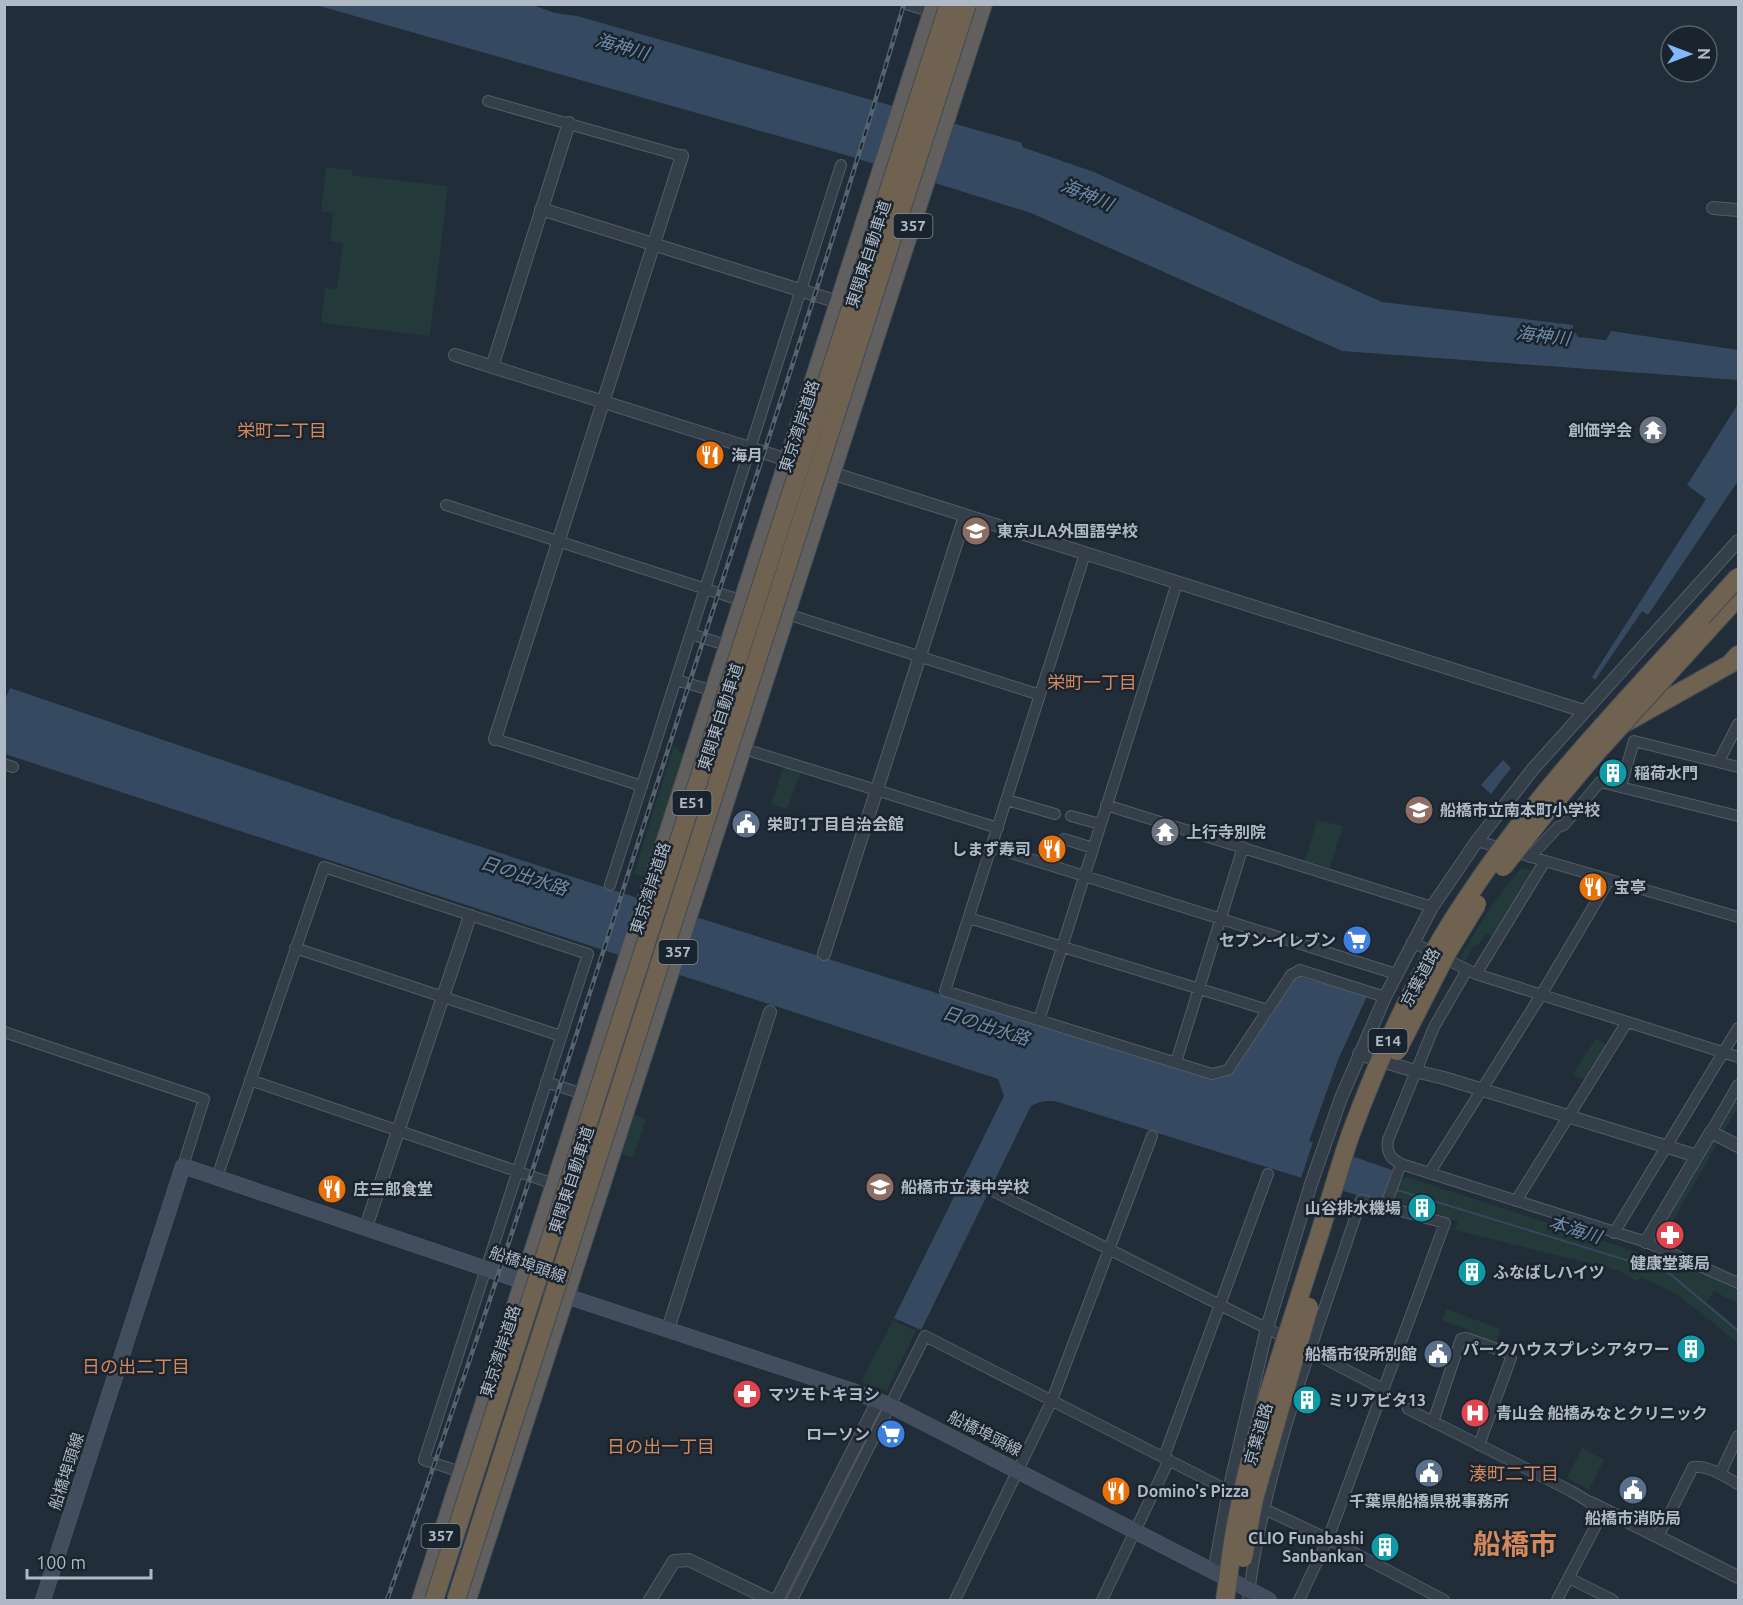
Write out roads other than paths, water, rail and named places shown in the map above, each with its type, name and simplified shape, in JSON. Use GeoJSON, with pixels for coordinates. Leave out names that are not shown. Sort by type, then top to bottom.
{"type":"FeatureCollection","features":[{"type":"Feature","properties":{"kind":"highway","name":"東関東自動車道"},"geometry":{"type":"LineString","coordinates":[[434,1600],[949,4]]}},
{"type":"Feature","properties":{"kind":"highway","name":"東関東自動車道"},"geometry":{"type":"LineString","coordinates":[[456,1600],[968,4]]}},
{"type":"Feature","properties":{"kind":"highway","name":"357"},"geometry":{"type":"LineString","coordinates":[[468,1600],[984,4]]}},
{"type":"Feature","properties":{"kind":"highway","name":"357"},"geometry":{"type":"LineString","coordinates":[[952,105],[961,92],[992,4]]}},
{"type":"Feature","properties":{"kind":"highway","name":"東京湾岸道路"},"geometry":{"type":"LineString","coordinates":[[420,1600],[933,8]]}},
{"type":"Feature","properties":{"kind":"highway"},"geometry":{"type":"LineString","coordinates":[[788,460],[808,454],[814,446],[840,367],[846,363],[858,361],[869,337],[880,327]]}},
{"type":"Feature","properties":{"kind":"highway"},"geometry":{"type":"LineString","coordinates":[[749,582],[754,579],[773,530],[793,521],[808,478],[833,474]]}},
{"type":"Feature","properties":{"kind":"highway","name":"京葉道路"},"geometry":{"type":"LineString","coordinates":[[1225,1600],[1240,1505],[1282,1351],[1350,1137],[1384,1050],[1418,979],[1468,895],[1539,800],[1738,577]]}},
{"type":"Feature","properties":{"kind":"highway","name":"京葉道路"},"geometry":{"type":"LineString","coordinates":[[1245,1597],[1252,1510],[1277,1416],[1362,1140],[1398,1050],[1438,969],[1479,902],[1509,859],[1622,725],[1738,597]]}},
{"type":"Feature","properties":{"kind":"highway"},"geometry":{"type":"LineString","coordinates":[[1622,725],[1734,660]]}},
{"type":"Feature","properties":{"kind":"main road","name":"船橋埠頭線"},"geometry":{"type":"LineString","coordinates":[[43,1600],[183,1166],[884,1403],[1214,1573],[1245,1597],[1269,1600]]}},
{"type":"Feature","properties":{"kind":"street"},"geometry":{"type":"LineString","coordinates":[[906,4],[933,8]]}},
{"type":"Feature","properties":{"kind":"street"},"geometry":{"type":"LineString","coordinates":[[488,101],[682,156],[495,739],[642,786]]}},
{"type":"Feature","properties":{"kind":"street"},"geometry":{"type":"LineString","coordinates":[[492,367],[568,123]]}},
{"type":"Feature","properties":{"kind":"street"},"geometry":{"type":"LineString","coordinates":[[610,885],[842,165]]}},
{"type":"Feature","properties":{"kind":"street"},"geometry":{"type":"LineString","coordinates":[[1713,208],[1738,210]]}},
{"type":"Feature","properties":{"kind":"street"},"geometry":{"type":"LineString","coordinates":[[541,209],[838,302]]}},
{"type":"Feature","properties":{"kind":"street"},"geometry":{"type":"LineString","coordinates":[[455,355],[1584,711]]}},
{"type":"Feature","properties":{"kind":"street"},"geometry":{"type":"LineString","coordinates":[[446,505],[743,600]]}},
{"type":"Feature","properties":{"kind":"street"},"geometry":{"type":"LineString","coordinates":[[824,954],[965,516]]}},
{"type":"Feature","properties":{"kind":"street"},"geometry":{"type":"LineString","coordinates":[[1214,1573],[1229,1490],[1267,1328],[1324,1142],[1359,1054],[1396,974],[1432,907],[1477,841],[1533,769],[1738,541]]}},
{"type":"Feature","properties":{"kind":"street"},"geometry":{"type":"LineString","coordinates":[[1085,554],[945,991],[1212,1074],[1228,1070],[1295,971],[1300,970],[1385,997]]}},
{"type":"Feature","properties":{"kind":"street"},"geometry":{"type":"LineString","coordinates":[[1039,1020],[1177,583]]}},
{"type":"Feature","properties":{"kind":"street"},"geometry":{"type":"LineString","coordinates":[[787,614],[1040,695]]}},
{"type":"Feature","properties":{"kind":"street"},"geometry":{"type":"LineString","coordinates":[[691,634],[729,646]]}},
{"type":"Feature","properties":{"kind":"street"},"geometry":{"type":"LineString","coordinates":[[676,680],[714,692]]}},
{"type":"Feature","properties":{"kind":"street"},"geometry":{"type":"LineString","coordinates":[[1719,762],[1738,724]]}},
{"type":"Feature","properties":{"kind":"street"},"geometry":{"type":"LineString","coordinates":[[1621,786],[1634,741],[1738,767]]}},
{"type":"Feature","properties":{"kind":"street"},"geometry":{"type":"LineString","coordinates":[[754,752],[998,828]]}},
{"type":"Feature","properties":{"kind":"street"},"geometry":{"type":"LineString","coordinates":[[1530,857],[1558,827],[1564,825],[1598,783],[1621,786],[1738,816]]}},
{"type":"Feature","properties":{"kind":"street"},"geometry":{"type":"LineString","coordinates":[[1007,800],[1055,814]]}},
{"type":"Feature","properties":{"kind":"street"},"geometry":{"type":"LineString","coordinates":[[1106,805],[1432,907]]}},
{"type":"Feature","properties":{"kind":"street"},"geometry":{"type":"LineString","coordinates":[[1071,816],[1100,824]]}},
{"type":"Feature","properties":{"kind":"street"},"geometry":{"type":"LineString","coordinates":[[1064,839],[1093,848]]}},
{"type":"Feature","properties":{"kind":"street"},"geometry":{"type":"LineString","coordinates":[[1477,841],[1738,916]]}},
{"type":"Feature","properties":{"kind":"street"},"geometry":{"type":"LineString","coordinates":[[992,847],[1396,974]]}},
{"type":"Feature","properties":{"kind":"street"},"geometry":{"type":"LineString","coordinates":[[1176,1062],[1243,847]]}},
{"type":"Feature","properties":{"kind":"street"},"geometry":{"type":"LineString","coordinates":[[1545,861],[1434,1027],[1388,1140],[1386,1147],[1389,1154],[1401,1164],[1646,1242],[1738,1283]]}},
{"type":"Feature","properties":{"kind":"street"},"geometry":{"type":"LineString","coordinates":[[217,1177],[324,867],[588,954],[424,1460],[461,1472]]}},
{"type":"Feature","properties":{"kind":"street"},"geometry":{"type":"LineString","coordinates":[[1430,1172],[1609,880]]}},
{"type":"Feature","properties":{"kind":"street"},"geometry":{"type":"LineString","coordinates":[[366,1227],[470,916]]}},
{"type":"Feature","properties":{"kind":"street"},"geometry":{"type":"LineString","coordinates":[[969,918],[1268,1010]]}},
{"type":"Feature","properties":{"kind":"street"},"geometry":{"type":"LineString","coordinates":[[1413,942],[1472,972],[1738,1057]]}},
{"type":"Feature","properties":{"kind":"street"},"geometry":{"type":"LineString","coordinates":[[295,948],[561,1036]]}},
{"type":"Feature","properties":{"kind":"street"},"geometry":{"type":"LineString","coordinates":[[668,1329],[770,1012]]}},
{"type":"Feature","properties":{"kind":"street"},"geometry":{"type":"LineString","coordinates":[[1515,1201],[1627,1022]]}},
{"type":"Feature","properties":{"kind":"street"},"geometry":{"type":"LineString","coordinates":[[1614,1233],[1738,1028]]}},
{"type":"Feature","properties":{"kind":"street"},"geometry":{"type":"LineString","coordinates":[[4,1032],[204,1099],[183,1166]]}},
{"type":"Feature","properties":{"kind":"street"},"geometry":{"type":"LineString","coordinates":[[1359,1054],[1697,1156]]}},
{"type":"Feature","properties":{"kind":"street"},"geometry":{"type":"LineString","coordinates":[[250,1080],[554,1184]]}},
{"type":"Feature","properties":{"kind":"street"},"geometry":{"type":"LineString","coordinates":[[546,1082],[583,1094]]}},
{"type":"Feature","properties":{"kind":"street"},"geometry":{"type":"LineString","coordinates":[[1646,1242],[1738,1085]]}},
{"type":"Feature","properties":{"kind":"street"},"geometry":{"type":"LineString","coordinates":[[1712,1131],[1738,1146]]}},
{"type":"Feature","properties":{"kind":"street"},"geometry":{"type":"LineString","coordinates":[[955,1600],[1052,1400],[1152,1136]]}},
{"type":"Feature","properties":{"kind":"street"},"geometry":{"type":"LineString","coordinates":[[1385,1207],[1401,1164]]}},
{"type":"Feature","properties":{"kind":"street"},"geometry":{"type":"LineString","coordinates":[[1102,1600],[1167,1458],[1268,1174]]}},
{"type":"Feature","properties":{"kind":"street"},"geometry":{"type":"LineString","coordinates":[[995,1192],[1267,1328],[1383,1389]]}},
{"type":"Feature","properties":{"kind":"street"},"geometry":{"type":"LineString","coordinates":[[1245,1597],[1264,1509],[1291,1408],[1361,1200],[1445,1223],[1328,1539],[1299,1600]]}},
{"type":"Feature","properties":{"kind":"street"},"geometry":{"type":"LineString","coordinates":[[777,1600],[884,1403],[924,1336],[1264,1509],[1328,1539],[1444,1600]]}},
{"type":"Feature","properties":{"kind":"street"},"geometry":{"type":"LineString","coordinates":[[1433,1422],[1461,1339],[1466,1338],[1508,1353],[1510,1358],[1479,1445]]}},
{"type":"Feature","properties":{"kind":"street"},"geometry":{"type":"LineString","coordinates":[[792,1600],[884,1403]]}},
{"type":"Feature","properties":{"kind":"street"},"geometry":{"type":"LineString","coordinates":[[1408,1409],[1738,1577]]}},
{"type":"Feature","properties":{"kind":"street"},"geometry":{"type":"LineString","coordinates":[[1720,1474],[1738,1436]]}},
{"type":"Feature","properties":{"kind":"street"},"geometry":{"type":"LineString","coordinates":[[1658,1537],[1693,1467],[1698,1466],[1720,1474],[1738,1484]]}},
{"type":"Feature","properties":{"kind":"street"},"geometry":{"type":"LineString","coordinates":[[1557,1600],[1604,1510]]}},
{"type":"Feature","properties":{"kind":"street"},"geometry":{"type":"LineString","coordinates":[[650,1600],[674,1561],[683,1559],[771,1600]]}},
{"type":"Feature","properties":{"kind":"street"},"geometry":{"type":"LineString","coordinates":[[1569,1578],[1613,1600]]}},
{"type":"Feature","properties":{"kind":"water","name":"海神川"},"geometry":{"type":"Polygon","coordinates":[[[529,4],[1022,143],[1022,147],[1094,172],[1382,302],[1573,325],[1578,337],[1606,340],[1611,331],[1738,350],[1738,380],[1342,351],[1031,213],[849,156],[316,5],[529,4]]]}},
{"type":"Feature","properties":{"kind":"water"},"geometry":{"type":"Polygon","coordinates":[[[1738,404],[1738,481],[1648,615],[1642,611],[1595,680],[1592,677],[1706,499],[1687,485],[1738,404]]]}},
{"type":"Feature","properties":{"kind":"water","name":"日の出水路"},"geometry":{"type":"Polygon","coordinates":[[[10,688],[405,822],[699,918],[1212,1080],[1232,1074],[1297,976],[1367,996],[1338,1060],[1309,1141],[1392,1170],[1382,1203],[1058,1102],[1041,1102],[1031,1106],[921,1330],[894,1318],[1004,1096],[998,1079],[5,754],[5,697],[10,688]]]}},
{"type":"Feature","properties":{"kind":"water"},"geometry":{"type":"Polygon","coordinates":[[[1503,760],[1511,768],[1491,794],[1481,785],[1503,760]]]}},
{"type":"Feature","properties":{"kind":"waterway","name":"本海川"},"geometry":{"type":"LineString","coordinates":[[1394,1189],[1669,1273],[1738,1331]]}},
{"type":"Feature","properties":{"kind":"railway"},"geometry":{"type":"LineString","coordinates":[[387,1600],[462,1383],[569,1056],[821,276],[904,4]]}},
{"type":"Feature","properties":{"kind":"place","name":"創価学会"},"geometry":{"type":"Point","coordinates":[1653,430]}},
{"type":"Feature","properties":{"kind":"place","name":"海月"},"geometry":{"type":"Point","coordinates":[710,455]}},
{"type":"Feature","properties":{"kind":"place","name":"東京JLA外国語学校"},"geometry":{"type":"Point","coordinates":[976,531]}},
{"type":"Feature","properties":{"kind":"place","name":"稲荷水門"},"geometry":{"type":"Point","coordinates":[1613,773]}},
{"type":"Feature","properties":{"kind":"place","name":"船橋市立南本町小学校"},"geometry":{"type":"Point","coordinates":[1419,810]}},
{"type":"Feature","properties":{"kind":"place","name":"栄町1丁目自治会館"},"geometry":{"type":"Point","coordinates":[746,824]}},
{"type":"Feature","properties":{"kind":"place","name":"上行寺別院"},"geometry":{"type":"Point","coordinates":[1165,832]}},
{"type":"Feature","properties":{"kind":"place","name":"しまず寿司"},"geometry":{"type":"Point","coordinates":[1052,849]}},
{"type":"Feature","properties":{"kind":"place","name":"宝亭"},"geometry":{"type":"Point","coordinates":[1593,887]}},
{"type":"Feature","properties":{"kind":"place","name":"セブン-イレブン"},"geometry":{"type":"Point","coordinates":[1357,940]}},
{"type":"Feature","properties":{"kind":"place","name":"船橋市立湊中学校"},"geometry":{"type":"Point","coordinates":[880,1187]}},
{"type":"Feature","properties":{"kind":"place","name":"庄三郎食堂"},"geometry":{"type":"Point","coordinates":[332,1189]}},
{"type":"Feature","properties":{"kind":"place","name":"山谷排水機場"},"geometry":{"type":"Point","coordinates":[1422,1208]}},
{"type":"Feature","properties":{"kind":"place","name":"健康堂薬局"},"geometry":{"type":"Point","coordinates":[1670,1235]}},
{"type":"Feature","properties":{"kind":"place","name":"ふなばしハイツ"},"geometry":{"type":"Point","coordinates":[1472,1272]}},
{"type":"Feature","properties":{"kind":"place","name":"パークハウスプレシアタワー"},"geometry":{"type":"Point","coordinates":[1691,1349]}},
{"type":"Feature","properties":{"kind":"place","name":"船橋市役所別館"},"geometry":{"type":"Point","coordinates":[1438,1354]}},
{"type":"Feature","properties":{"kind":"place","name":"マツモトキヨシ"},"geometry":{"type":"Point","coordinates":[747,1394]}},
{"type":"Feature","properties":{"kind":"place","name":"ミリアビタ13"},"geometry":{"type":"Point","coordinates":[1307,1400]}},
{"type":"Feature","properties":{"kind":"place","name":"青山会 船橋みなとクリニック"},"geometry":{"type":"Point","coordinates":[1475,1413]}},
{"type":"Feature","properties":{"kind":"place","name":"ローソン"},"geometry":{"type":"Point","coordinates":[891,1434]}},
{"type":"Feature","properties":{"kind":"place","name":"千葉県船橋県税事務所"},"geometry":{"type":"Point","coordinates":[1429,1473]}},
{"type":"Feature","properties":{"kind":"place","name":"船橋市消防局"},"geometry":{"type":"Point","coordinates":[1633,1490]}},
{"type":"Feature","properties":{"kind":"place","name":"Domino's Pizza"},"geometry":{"type":"Point","coordinates":[1116,1491]}},
{"type":"Feature","properties":{"kind":"place","name":"CLIO Funabashi Sanbankan"},"geometry":{"type":"Point","coordinates":[1385,1547]}},
{"type":"Feature","properties":{"kind":"district","name":"栄町二丁目"},"geometry":{"type":"Point","coordinates":[282,431]}},
{"type":"Feature","properties":{"kind":"district","name":"栄町一丁目"},"geometry":{"type":"Point","coordinates":[1092,683]}},
{"type":"Feature","properties":{"kind":"district","name":"日の出二丁目"},"geometry":{"type":"Point","coordinates":[136,1367]}},
{"type":"Feature","properties":{"kind":"district","name":"日の出一丁目"},"geometry":{"type":"Point","coordinates":[661,1447]}},
{"type":"Feature","properties":{"kind":"district","name":"湊町二丁目"},"geometry":{"type":"Point","coordinates":[1514,1474]}},
{"type":"Feature","properties":{"kind":"district","name":"船橋市"},"geometry":{"type":"Point","coordinates":[1515,1544]}}]}
